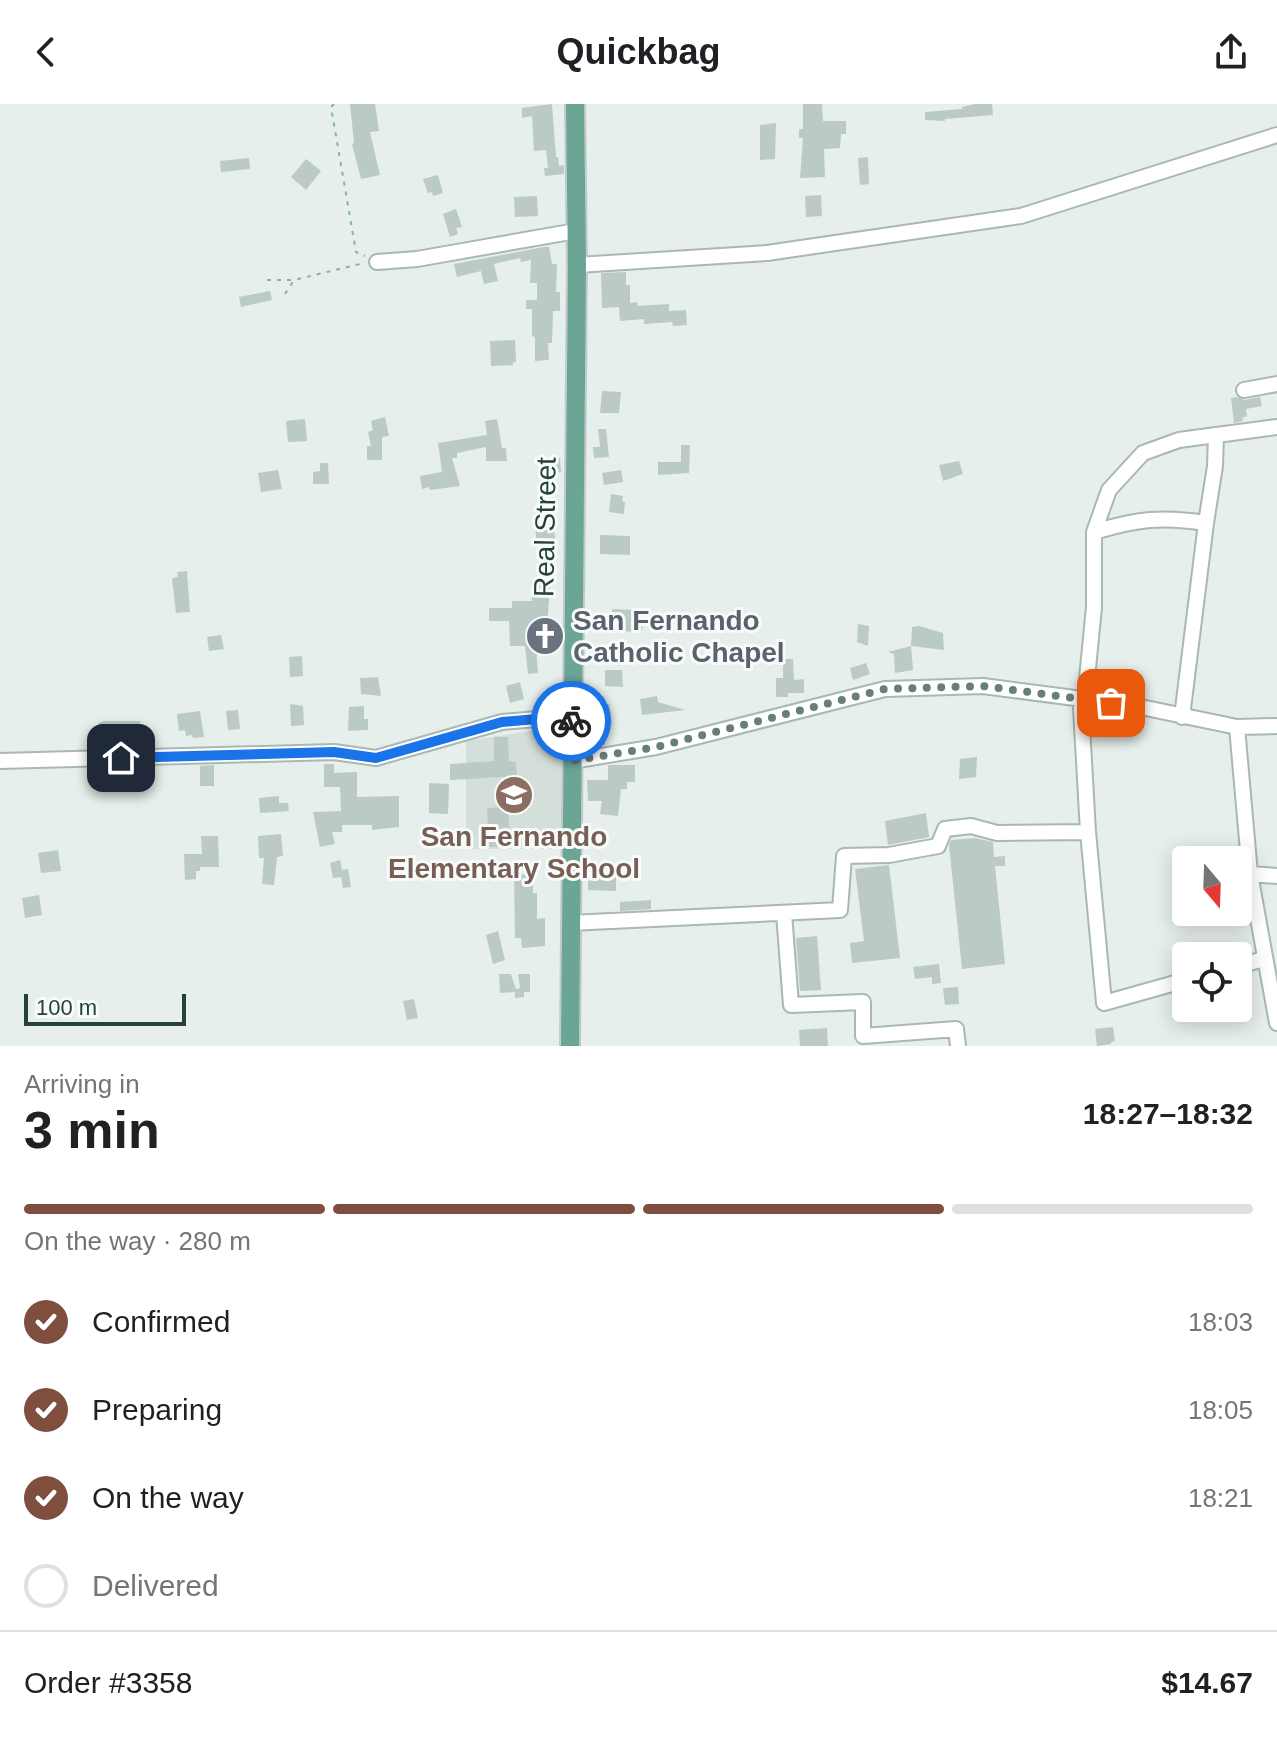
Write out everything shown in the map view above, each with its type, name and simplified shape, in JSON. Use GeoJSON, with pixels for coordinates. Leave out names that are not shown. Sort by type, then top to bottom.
{"type":"FeatureCollection","features":[{"type":"Feature","properties":{"kind":"main road","name":"Real Street"},"geometry":{"type":"LineString","coordinates":[[570,1046],[577,265],[575,104]]}},
{"type":"Feature","properties":{"kind":"street"},"geometry":{"type":"LineString","coordinates":[[577,265],[767,253],[1021,216],[1277,135]]}},
{"type":"Feature","properties":{"kind":"street"},"geometry":{"type":"LineString","coordinates":[[377,262],[417,259],[576,231]]}},
{"type":"Feature","properties":{"kind":"street"},"geometry":{"type":"LineString","coordinates":[[1244,390],[1277,384]]}},
{"type":"Feature","properties":{"kind":"street"},"geometry":{"type":"LineString","coordinates":[[1172,984],[1104,1003],[1088,832],[1081,708],[1085,699],[1094,607],[1094,532],[1109,490],[1143,453],[1179,440],[1277,427]]}},
{"type":"Feature","properties":{"kind":"street"},"geometry":{"type":"LineString","coordinates":[[1182,717],[1215,466],[1216,435]]}},
{"type":"Feature","properties":{"kind":"street"},"geometry":{"type":"LineString","coordinates":[[1094,532],[1134,520],[1182,519],[1206,523]]}},
{"type":"Feature","properties":{"kind":"street"},"geometry":{"type":"LineString","coordinates":[[572,761],[656,747],[885,689],[983,686],[1136,706],[1237,727],[1277,726]]}},
{"type":"Feature","properties":{"kind":"street"},"geometry":{"type":"LineString","coordinates":[[0,761],[334,752],[376,758],[502,722],[571,716]]}},
{"type":"Feature","properties":{"kind":"street"},"geometry":{"type":"LineString","coordinates":[[1237,727],[1248,846]]}},
{"type":"Feature","properties":{"kind":"street"},"geometry":{"type":"LineString","coordinates":[[569,923],[840,910],[844,856],[889,855],[938,846],[945,829],[971,826],[997,833],[1088,832]]}},
{"type":"Feature","properties":{"kind":"street"},"geometry":{"type":"LineString","coordinates":[[1252,874],[1277,876]]}},
{"type":"Feature","properties":{"kind":"street"},"geometry":{"type":"LineString","coordinates":[[1252,886],[1277,1023]]}},
{"type":"Feature","properties":{"kind":"street"},"geometry":{"type":"LineString","coordinates":[[784,913],[791,1005],[863,1002],[863,1036],[956,1029],[958,1046]]}},
{"type":"Feature","properties":{"kind":"street"},"geometry":{"type":"LineString","coordinates":[[1252,962],[1264,959]]}},
{"type":"Feature","properties":{"kind":"path"},"geometry":{"type":"LineString","coordinates":[[334,104],[331,107],[356,252],[377,262]]}},
{"type":"Feature","properties":{"kind":"path"},"geometry":{"type":"LineString","coordinates":[[267,280],[294,280],[346,266],[377,262]]}},
{"type":"Feature","properties":{"kind":"path"},"geometry":{"type":"LineString","coordinates":[[285,294],[294,280]]}},
{"type":"Feature","properties":{"kind":"shaded area","name":"San Fernando Elementary School"},"geometry":{"type":"Polygon","coordinates":[[[563,726],[563,849],[466,849],[466,741],[563,726]]]}},
{"type":"Feature","properties":{"kind":"building"},"geometry":{"type":"Polygon","coordinates":[[[350,104],[375,104],[379,131],[370,132],[380,175],[361,179],[352,144],[350,104]]]}},
{"type":"Feature","properties":{"kind":"building"},"geometry":{"type":"Polygon","coordinates":[[[552,104],[556,157],[559,166],[564,165],[564,174],[545,176],[544,168],[548,168],[546,150],[534,151],[532,116],[522,118],[522,108],[552,104]]]}},
{"type":"Feature","properties":{"kind":"building"},"geometry":{"type":"Polygon","coordinates":[[[803,104],[822,104],[823,121],[846,121],[846,134],[841,134],[840,148],[824,149],[825,177],[800,178],[803,138],[799,138],[799,129],[803,129],[803,104]]]}},
{"type":"Feature","properties":{"kind":"building"},"geometry":{"type":"Polygon","coordinates":[[[975,104],[992,104],[993,115],[945,121],[925,120],[925,112],[962,109],[975,104]]]}},
{"type":"Feature","properties":{"kind":"building"},"geometry":{"type":"Polygon","coordinates":[[[776,123],[775,159],[760,160],[760,125],[776,123]]]}},
{"type":"Feature","properties":{"kind":"building"},"geometry":{"type":"Polygon","coordinates":[[[868,157],[869,184],[860,185],[858,158],[868,157]]]}},
{"type":"Feature","properties":{"kind":"building"},"geometry":{"type":"Polygon","coordinates":[[[249,158],[250,169],[221,172],[220,161],[249,158]]]}},
{"type":"Feature","properties":{"kind":"building"},"geometry":{"type":"Polygon","coordinates":[[[306,159],[321,171],[306,190],[291,177],[306,159]]]}},
{"type":"Feature","properties":{"kind":"building"},"geometry":{"type":"Polygon","coordinates":[[[438,175],[443,193],[433,196],[432,192],[428,193],[423,179],[438,175]]]}},
{"type":"Feature","properties":{"kind":"building"},"geometry":{"type":"Polygon","coordinates":[[[821,195],[822,216],[806,217],[805,196],[821,195]]]}},
{"type":"Feature","properties":{"kind":"building"},"geometry":{"type":"Polygon","coordinates":[[[537,196],[538,216],[515,217],[514,197],[537,196]]]}},
{"type":"Feature","properties":{"kind":"building"},"geometry":{"type":"Polygon","coordinates":[[[456,209],[462,227],[456,228],[458,234],[450,237],[443,214],[456,209]]]}},
{"type":"Feature","properties":{"kind":"building"},"geometry":{"type":"Polygon","coordinates":[[[549,247],[552,264],[557,264],[556,292],[560,292],[560,311],[553,311],[549,360],[535,361],[532,309],[526,309],[526,300],[537,300],[537,283],[530,283],[531,260],[521,262],[520,258],[494,264],[498,281],[484,284],[481,271],[457,277],[454,264],[549,247]]]}},
{"type":"Feature","properties":{"kind":"building"},"geometry":{"type":"Polygon","coordinates":[[[626,272],[630,303],[637,302],[638,306],[669,304],[669,311],[686,310],[687,325],[673,326],[672,322],[644,324],[644,319],[620,321],[619,307],[602,308],[601,273],[626,272]]]}},
{"type":"Feature","properties":{"kind":"building"},"geometry":{"type":"Polygon","coordinates":[[[270,291],[272,300],[241,307],[239,297],[270,291]]]}},
{"type":"Feature","properties":{"kind":"building"},"geometry":{"type":"Polygon","coordinates":[[[515,340],[516,362],[513,365],[491,366],[490,341],[515,340]]]}},
{"type":"Feature","properties":{"kind":"building"},"geometry":{"type":"Polygon","coordinates":[[[602,391],[621,392],[619,413],[600,413],[602,391]]]}},
{"type":"Feature","properties":{"kind":"building"},"geometry":{"type":"Polygon","coordinates":[[[1260,397],[1262,406],[1246,409],[1247,416],[1242,418],[1243,421],[1234,423],[1231,398],[1245,400],[1260,397]]]}},
{"type":"Feature","properties":{"kind":"building"},"geometry":{"type":"Polygon","coordinates":[[[385,417],[389,436],[382,437],[382,460],[367,460],[367,446],[371,446],[368,432],[373,430],[371,421],[385,417]]]}},
{"type":"Feature","properties":{"kind":"building"},"geometry":{"type":"Polygon","coordinates":[[[305,419],[307,441],[288,442],[286,421],[305,419]]]}},
{"type":"Feature","properties":{"kind":"building"},"geometry":{"type":"Polygon","coordinates":[[[497,419],[507,461],[486,461],[486,447],[457,453],[457,458],[452,458],[460,486],[422,489],[420,476],[442,472],[438,443],[487,435],[485,421],[497,419]]]}},
{"type":"Feature","properties":{"kind":"building"},"geometry":{"type":"Polygon","coordinates":[[[598,429],[606,429],[609,457],[594,458],[593,447],[600,447],[598,429]]]}},
{"type":"Feature","properties":{"kind":"building"},"geometry":{"type":"Polygon","coordinates":[[[681,445],[690,445],[689,473],[658,475],[658,462],[681,462],[681,445]]]}},
{"type":"Feature","properties":{"kind":"building"},"geometry":{"type":"Polygon","coordinates":[[[539,458],[560,458],[561,472],[539,473],[539,458]]]}},
{"type":"Feature","properties":{"kind":"building"},"geometry":{"type":"Polygon","coordinates":[[[959,461],[963,474],[943,481],[939,465],[959,461]]]}},
{"type":"Feature","properties":{"kind":"building"},"geometry":{"type":"Polygon","coordinates":[[[320,463],[328,463],[329,484],[313,484],[313,472],[320,471],[320,463]]]}},
{"type":"Feature","properties":{"kind":"building"},"geometry":{"type":"Polygon","coordinates":[[[278,470],[282,489],[261,492],[258,473],[278,470]]]}},
{"type":"Feature","properties":{"kind":"building"},"geometry":{"type":"Polygon","coordinates":[[[621,470],[623,482],[604,485],[602,473],[621,470]]]}},
{"type":"Feature","properties":{"kind":"building"},"geometry":{"type":"Polygon","coordinates":[[[611,494],[623,496],[624,514],[609,512],[611,494]]]}},
{"type":"Feature","properties":{"kind":"building"},"geometry":{"type":"Polygon","coordinates":[[[553,525],[556,543],[537,545],[535,528],[553,525]]]}},
{"type":"Feature","properties":{"kind":"building"},"geometry":{"type":"Polygon","coordinates":[[[600,535],[630,536],[630,555],[600,554],[600,535]]]}},
{"type":"Feature","properties":{"kind":"building"},"geometry":{"type":"Polygon","coordinates":[[[187,571],[190,612],[176,613],[172,578],[178,577],[177,572],[187,571]]]}},
{"type":"Feature","properties":{"kind":"building"},"geometry":{"type":"Polygon","coordinates":[[[531,582],[546,582],[546,588],[550,588],[547,626],[560,626],[561,646],[536,647],[538,673],[528,674],[525,646],[510,646],[509,621],[489,621],[489,608],[512,608],[512,601],[532,601],[531,582]]]}},
{"type":"Feature","properties":{"kind":"building"},"geometry":{"type":"Polygon","coordinates":[[[612,609],[636,610],[636,620],[643,620],[642,631],[611,632],[612,609]]]}},
{"type":"Feature","properties":{"kind":"building"},"geometry":{"type":"Polygon","coordinates":[[[858,624],[869,626],[868,646],[857,642],[858,624]]]}},
{"type":"Feature","properties":{"kind":"building"},"geometry":{"type":"Polygon","coordinates":[[[912,627],[943,633],[944,650],[911,646],[912,627]]]}},
{"type":"Feature","properties":{"kind":"building"},"geometry":{"type":"Polygon","coordinates":[[[221,635],[224,649],[209,651],[207,637],[221,635]]]}},
{"type":"Feature","properties":{"kind":"building"},"geometry":{"type":"Polygon","coordinates":[[[911,646],[913,670],[895,673],[894,654],[888,652],[911,646]]]}},
{"type":"Feature","properties":{"kind":"building"},"geometry":{"type":"Polygon","coordinates":[[[302,656],[303,676],[290,677],[289,657],[302,656]]]}},
{"type":"Feature","properties":{"kind":"building"},"geometry":{"type":"Polygon","coordinates":[[[783,659],[793,659],[794,680],[804,679],[804,693],[776,697],[776,678],[783,678],[783,659]]]}},
{"type":"Feature","properties":{"kind":"building"},"geometry":{"type":"Polygon","coordinates":[[[866,663],[870,674],[853,680],[850,668],[866,663]]]}},
{"type":"Feature","properties":{"kind":"building"},"geometry":{"type":"Polygon","coordinates":[[[605,670],[622,670],[623,687],[605,686],[605,670]]]}},
{"type":"Feature","properties":{"kind":"building"},"geometry":{"type":"Polygon","coordinates":[[[378,677],[381,696],[361,694],[360,678],[378,677]]]}},
{"type":"Feature","properties":{"kind":"building"},"geometry":{"type":"Polygon","coordinates":[[[520,682],[524,699],[510,703],[506,686],[520,682]]]}},
{"type":"Feature","properties":{"kind":"building"},"geometry":{"type":"Polygon","coordinates":[[[589,696],[604,696],[604,705],[609,704],[612,724],[604,725],[605,745],[588,745],[589,696]]]}},
{"type":"Feature","properties":{"kind":"building"},"geometry":{"type":"Polygon","coordinates":[[[657,696],[658,702],[685,710],[642,715],[640,699],[657,696]]]}},
{"type":"Feature","properties":{"kind":"building"},"geometry":{"type":"Polygon","coordinates":[[[290,704],[303,706],[304,725],[291,726],[290,704]]]}},
{"type":"Feature","properties":{"kind":"building"},"geometry":{"type":"Polygon","coordinates":[[[364,706],[368,730],[348,731],[349,707],[364,706]]]}},
{"type":"Feature","properties":{"kind":"building"},"geometry":{"type":"Polygon","coordinates":[[[238,710],[240,729],[228,730],[226,711],[238,710]]]}},
{"type":"Feature","properties":{"kind":"building"},"geometry":{"type":"Polygon","coordinates":[[[200,711],[204,737],[193,738],[192,735],[186,736],[185,730],[179,731],[177,714],[200,711]]]}},
{"type":"Feature","properties":{"kind":"building"},"geometry":{"type":"Polygon","coordinates":[[[140,721],[141,742],[98,744],[99,723],[140,721]]]}},
{"type":"Feature","properties":{"kind":"building"},"geometry":{"type":"Polygon","coordinates":[[[494,737],[508,737],[509,761],[516,762],[517,776],[450,780],[450,764],[494,761],[494,737]]]}},
{"type":"Feature","properties":{"kind":"building"},"geometry":{"type":"Polygon","coordinates":[[[977,757],[976,777],[959,779],[960,759],[977,757]]]}},
{"type":"Feature","properties":{"kind":"building"},"geometry":{"type":"Polygon","coordinates":[[[324,764],[334,764],[334,773],[357,772],[357,797],[399,796],[399,827],[372,830],[372,825],[342,825],[342,832],[332,832],[335,844],[320,847],[313,812],[341,811],[340,787],[324,787],[324,764]]]}},
{"type":"Feature","properties":{"kind":"building"},"geometry":{"type":"Polygon","coordinates":[[[214,765],[214,786],[200,786],[200,766],[214,765]]]}},
{"type":"Feature","properties":{"kind":"building"},"geometry":{"type":"Polygon","coordinates":[[[608,765],[635,765],[635,782],[627,782],[627,789],[621,789],[618,816],[600,814],[602,801],[588,801],[587,780],[608,780],[608,765]]]}},
{"type":"Feature","properties":{"kind":"building"},"geometry":{"type":"Polygon","coordinates":[[[429,783],[449,784],[448,814],[429,813],[429,783]]]}},
{"type":"Feature","properties":{"kind":"building"},"geometry":{"type":"Polygon","coordinates":[[[279,796],[279,803],[288,803],[289,811],[260,813],[259,798],[279,796]]]}},
{"type":"Feature","properties":{"kind":"building"},"geometry":{"type":"Polygon","coordinates":[[[508,807],[510,846],[489,847],[487,808],[508,807]]]}},
{"type":"Feature","properties":{"kind":"building"},"geometry":{"type":"Polygon","coordinates":[[[926,813],[929,837],[888,845],[885,821],[926,813]]]}},
{"type":"Feature","properties":{"kind":"building"},"geometry":{"type":"Polygon","coordinates":[[[281,834],[283,856],[277,857],[274,885],[262,884],[264,858],[259,858],[258,836],[281,834]]]}},
{"type":"Feature","properties":{"kind":"building"},"geometry":{"type":"Polygon","coordinates":[[[201,836],[218,836],[219,867],[200,867],[200,871],[196,871],[196,879],[185,880],[184,854],[202,854],[201,836]]]}},
{"type":"Feature","properties":{"kind":"building"},"geometry":{"type":"Polygon","coordinates":[[[975,838],[993,842],[994,857],[1005,856],[1005,866],[995,866],[1005,964],[962,969],[949,845],[951,840],[975,838]]]}},
{"type":"Feature","properties":{"kind":"building"},"geometry":{"type":"Polygon","coordinates":[[[58,850],[61,871],[41,873],[38,853],[58,850]]]}},
{"type":"Feature","properties":{"kind":"building"},"geometry":{"type":"Polygon","coordinates":[[[340,860],[342,870],[348,869],[351,887],[343,888],[341,877],[333,878],[330,863],[340,860]]]}},
{"type":"Feature","properties":{"kind":"building"},"geometry":{"type":"Polygon","coordinates":[[[889,865],[900,958],[852,963],[850,943],[864,941],[855,869],[889,865]]]}},
{"type":"Feature","properties":{"kind":"building"},"geometry":{"type":"Polygon","coordinates":[[[533,874],[537,919],[545,918],[545,946],[522,948],[521,938],[515,938],[514,875],[533,874]]]}},
{"type":"Feature","properties":{"kind":"building"},"geometry":{"type":"Polygon","coordinates":[[[588,876],[616,876],[616,891],[588,890],[588,876]]]}},
{"type":"Feature","properties":{"kind":"building"},"geometry":{"type":"Polygon","coordinates":[[[39,895],[42,915],[25,918],[22,898],[39,895]]]}},
{"type":"Feature","properties":{"kind":"building"},"geometry":{"type":"Polygon","coordinates":[[[651,900],[651,909],[620,911],[620,902],[651,900]]]}},
{"type":"Feature","properties":{"kind":"building"},"geometry":{"type":"Polygon","coordinates":[[[498,931],[505,960],[493,964],[486,935],[498,931]]]}},
{"type":"Feature","properties":{"kind":"building"},"geometry":{"type":"Polygon","coordinates":[[[817,936],[821,990],[800,991],[796,938],[817,936]]]}},
{"type":"Feature","properties":{"kind":"building"},"geometry":{"type":"Polygon","coordinates":[[[939,964],[941,983],[932,984],[932,977],[915,979],[913,967],[939,964]]]}},
{"type":"Feature","properties":{"kind":"building"},"geometry":{"type":"Polygon","coordinates":[[[499,974],[511,974],[516,989],[520,988],[518,974],[530,974],[530,992],[524,992],[524,997],[515,998],[515,992],[500,993],[499,974]]]}},
{"type":"Feature","properties":{"kind":"building"},"geometry":{"type":"Polygon","coordinates":[[[958,987],[959,1004],[945,1005],[943,988],[958,987]]]}},
{"type":"Feature","properties":{"kind":"building"},"geometry":{"type":"Polygon","coordinates":[[[414,999],[418,1018],[407,1020],[403,1001],[414,999]]]}},
{"type":"Feature","properties":{"kind":"building"},"geometry":{"type":"Polygon","coordinates":[[[1113,1027],[1115,1041],[1097,1046],[1095,1029],[1113,1027]]]}},
{"type":"Feature","properties":{"kind":"building"},"geometry":{"type":"Polygon","coordinates":[[[827,1028],[828,1046],[800,1046],[799,1030],[827,1028]]]}},
{"type":"Feature","properties":{"kind":"way so far"},"geometry":{"type":"LineString","coordinates":[[571,721],[572,761],[656,747],[885,689],[983,686],[1111,703]]}},
{"type":"Feature","properties":{"kind":"place","name":"San Fernando Catholic Chapel"},"geometry":{"type":"Point","coordinates":[545,636]}},
{"type":"Feature","properties":{"kind":"place","name":"San Fernando Elementary School"},"geometry":{"type":"Point","coordinates":[514,795]}},
{"type":"Feature","properties":{"kind":"route"},"geometry":{"type":"LineString","coordinates":[[121,758],[334,752],[376,758],[502,722],[571,716],[571,721]]}}]}
